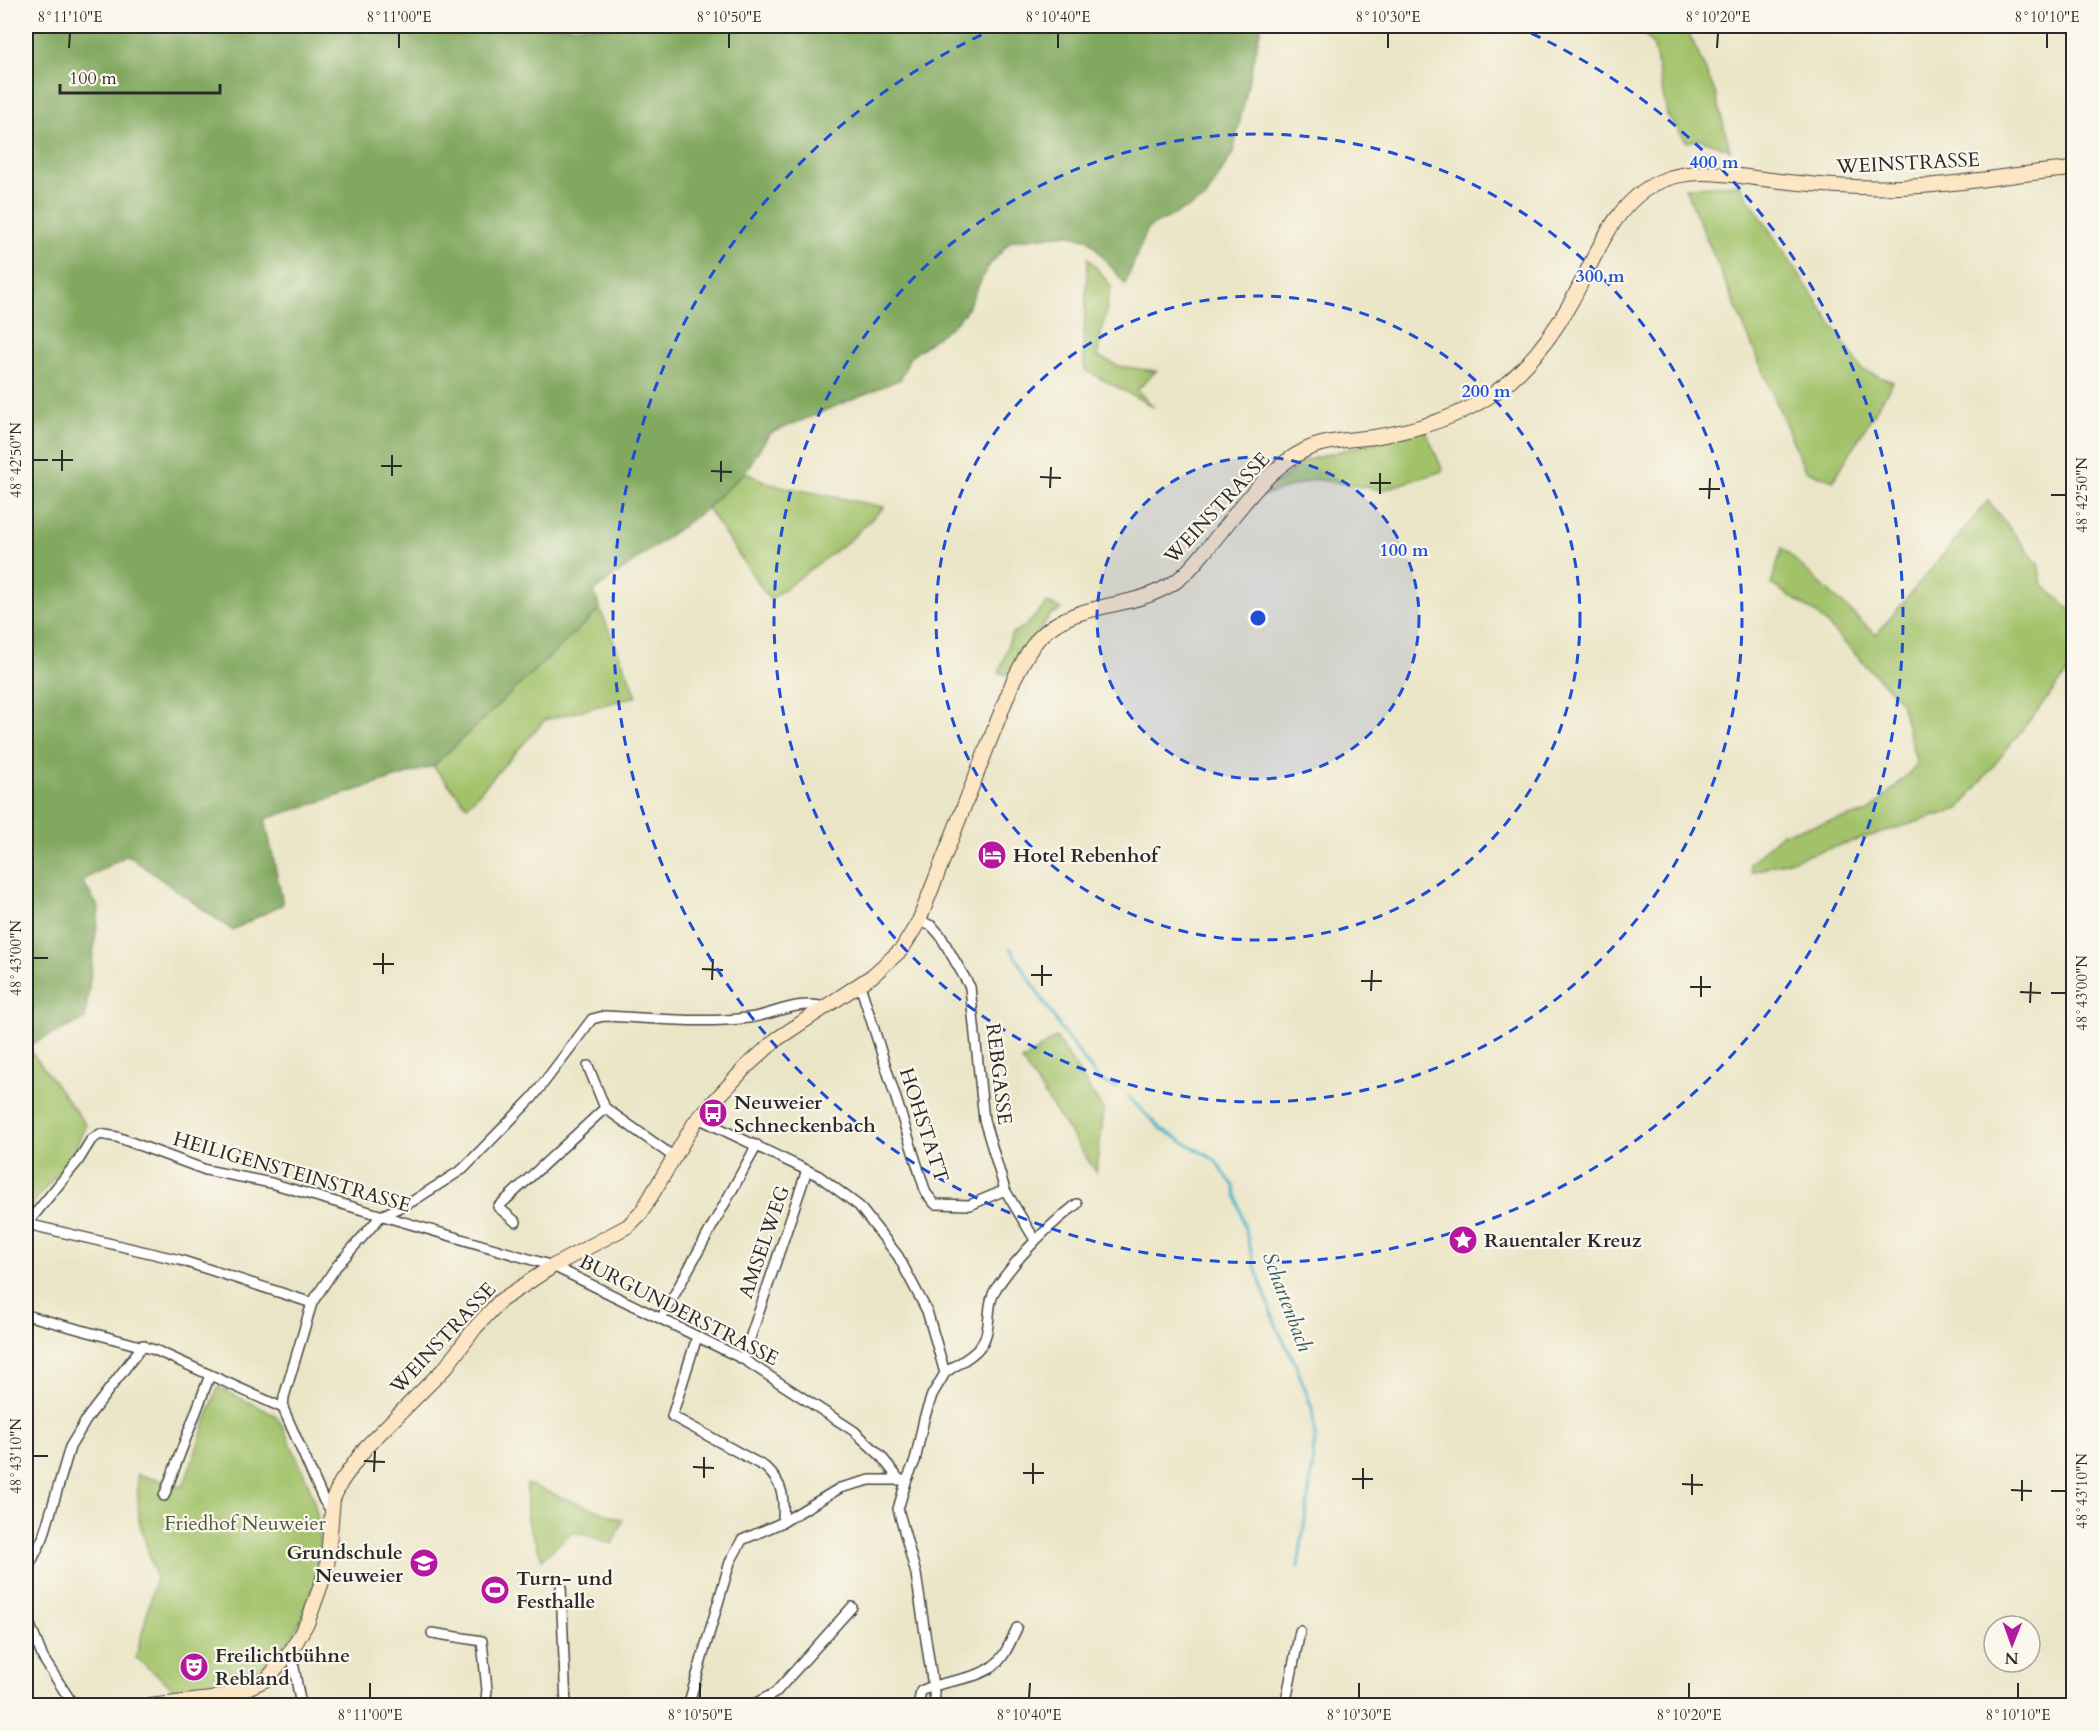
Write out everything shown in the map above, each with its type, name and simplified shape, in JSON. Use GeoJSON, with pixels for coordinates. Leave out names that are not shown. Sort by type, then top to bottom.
{"type":"FeatureCollection","features":[{"type":"Feature","properties":{"kind":"main road","name":"WEINSTRASSE"},"geometry":{"type":"LineString","coordinates":[[149,1706],[211,1699],[241,1691],[267,1679],[291,1651],[321,1591],[330,1549],[330,1509],[341,1482],[366,1447],[446,1367],[475,1328],[500,1301],[553,1266],[628,1226],[641,1213],[698,1118],[746,1067],[777,1039],[860,985],[902,949],[919,921],[1014,679],[1040,637],[1054,624],[1071,616],[1142,599],[1179,579],[1283,463],[1307,450],[1335,441],[1418,428],[1456,415],[1493,394],[1527,367],[1554,332],[1609,230],[1640,192],[1661,181],[1685,173],[1716,173],[1828,187],[1876,189],[1924,186],[2073,169]]}},
{"type":"Feature","properties":{"kind":"street","name":"REBGASSE"},"geometry":{"type":"LineString","coordinates":[[919,921],[932,926],[940,935],[970,987],[984,1120],[1005,1190],[1035,1240]]}},
{"type":"Feature","properties":{"kind":"street","name":"HOHSTATT"},"geometry":{"type":"LineString","coordinates":[[860,985],[926,1193],[934,1204],[970,1205],[1005,1190]]}},
{"type":"Feature","properties":{"kind":"street"},"geometry":{"type":"LineString","coordinates":[[330,1509],[324,1501],[283,1408],[312,1303],[336,1267],[381,1216],[413,1201],[463,1169],[533,1097],[592,1019],[604,1016],[685,1021],[750,1018],[804,1003],[826,1007]]}},
{"type":"Feature","properties":{"kind":"street"},"geometry":{"type":"LineString","coordinates":[[588,1066],[605,1108],[674,1157]]}},
{"type":"Feature","properties":{"kind":"street"},"geometry":{"type":"LineString","coordinates":[[516,1222],[498,1208],[605,1108]]}},
{"type":"Feature","properties":{"kind":"street"},"geometry":{"type":"LineString","coordinates":[[698,1118],[819,1176],[859,1206],[898,1256],[927,1311],[945,1372]]}},
{"type":"Feature","properties":{"kind":"street","name":"HEILIGENSTEINSTRASSE"},"geometry":{"type":"LineString","coordinates":[[26,1224],[78,1161],[91,1140],[100,1134],[117,1137],[206,1170],[272,1184],[553,1266]]}},
{"type":"Feature","properties":{"kind":"street"},"geometry":{"type":"LineString","coordinates":[[662,1317],[757,1145]]}},
{"type":"Feature","properties":{"kind":"street","name":"AMSELWEG"},"geometry":{"type":"LineString","coordinates":[[743,1359],[807,1170]]}},
{"type":"Feature","properties":{"kind":"street"},"geometry":{"type":"LineString","coordinates":[[936,1706],[916,1574],[898,1509],[902,1480],[915,1461],[932,1395],[945,1372],[979,1348],[987,1333],[990,1301],[996,1288],[1035,1240],[1077,1204]]}},
{"type":"Feature","properties":{"kind":"street"},"geometry":{"type":"LineString","coordinates":[[26,1224],[180,1260],[312,1303]]}},
{"type":"Feature","properties":{"kind":"street","name":"BURGUNDERSTRASSE"},"geometry":{"type":"LineString","coordinates":[[553,1266],[662,1317],[743,1359],[855,1431],[881,1455],[902,1480]]}},
{"type":"Feature","properties":{"kind":"street"},"geometry":{"type":"LineString","coordinates":[[26,1315],[143,1345],[185,1361],[210,1376],[283,1408]]}},
{"type":"Feature","properties":{"kind":"street"},"geometry":{"type":"LineString","coordinates":[[697,1337],[672,1416],[765,1467],[778,1478],[784,1495],[783,1522]]}},
{"type":"Feature","properties":{"kind":"street"},"geometry":{"type":"LineString","coordinates":[[26,1572],[43,1538],[70,1447],[88,1417],[143,1345]]}},
{"type":"Feature","properties":{"kind":"street"},"geometry":{"type":"LineString","coordinates":[[164,1496],[210,1376]]}},
{"type":"Feature","properties":{"kind":"street"},"geometry":{"type":"LineString","coordinates":[[702,1706],[689,1703],[730,1562],[742,1540],[783,1522],[840,1488],[870,1480],[902,1480]]}},
{"type":"Feature","properties":{"kind":"street"},"geometry":{"type":"LineString","coordinates":[[561,1587],[566,1706]]}},
{"type":"Feature","properties":{"kind":"street"},"geometry":{"type":"LineString","coordinates":[[750,1706],[775,1693],[852,1607]]}},
{"type":"Feature","properties":{"kind":"street"},"geometry":{"type":"LineString","coordinates":[[26,1615],[43,1658],[74,1706]]}},
{"type":"Feature","properties":{"kind":"street"},"geometry":{"type":"LineString","coordinates":[[918,1706],[921,1691],[934,1684],[977,1675],[992,1668],[1002,1658],[1017,1628]]}},
{"type":"Feature","properties":{"kind":"street"},"geometry":{"type":"LineString","coordinates":[[1286,1706],[1300,1631]]}},
{"type":"Feature","properties":{"kind":"street"},"geometry":{"type":"LineString","coordinates":[[432,1633],[482,1641],[487,1690],[485,1706]]}},
{"type":"Feature","properties":{"kind":"street"},"geometry":{"type":"LineString","coordinates":[[291,1651],[301,1706]]}},
{"type":"Feature","properties":{"kind":"green space"},"geometry":{"type":"Polygon","coordinates":[[[26,26],[1261,26],[1233,153],[1205,199],[1148,228],[1125,284],[1089,240],[1068,234],[1011,241],[987,268],[966,311],[952,326],[909,358],[901,379],[769,434],[745,472],[707,508],[594,591],[600,609],[433,766],[265,819],[283,904],[232,930],[127,855],[82,881],[99,908],[85,1019],[27,1046],[26,26]]]}},
{"type":"Feature","properties":{"kind":"green space"},"geometry":{"type":"Polygon","coordinates":[[[1639,26],[1686,26],[1715,92],[1730,150],[1700,139],[1687,142],[1667,115],[1654,47],[1639,26]]]}},
{"type":"Feature","properties":{"kind":"green space"},"geometry":{"type":"Polygon","coordinates":[[[1739,184],[1862,370],[1893,382],[1833,481],[1805,470],[1685,188],[1739,184]]]}},
{"type":"Feature","properties":{"kind":"green space"},"geometry":{"type":"Polygon","coordinates":[[[1088,258],[1111,286],[1097,356],[1119,366],[1156,371],[1137,390],[1154,407],[1085,370],[1083,350],[1088,258]]]}},
{"type":"Feature","properties":{"kind":"green space"},"geometry":{"type":"Polygon","coordinates":[[[1425,429],[1443,471],[1382,490],[1315,479],[1262,496],[1303,461],[1425,429]]]}},
{"type":"Feature","properties":{"kind":"green space"},"geometry":{"type":"Polygon","coordinates":[[[745,472],[770,484],[884,507],[851,539],[770,600],[707,508],[745,472]]]}},
{"type":"Feature","properties":{"kind":"green space"},"geometry":{"type":"Polygon","coordinates":[[[1988,501],[2038,564],[2042,584],[2073,612],[2073,666],[1959,809],[1752,872],[1750,864],[1782,833],[1869,812],[1917,765],[1901,702],[1817,614],[1771,584],[1782,548],[1876,635],[1988,501]]]}},
{"type":"Feature","properties":{"kind":"green space"},"geometry":{"type":"Polygon","coordinates":[[[1047,603],[1062,609],[1050,615],[1008,675],[999,673],[1012,633],[1026,626],[1047,603]]]}},
{"type":"Feature","properties":{"kind":"green space"},"geometry":{"type":"Polygon","coordinates":[[[600,609],[637,696],[545,720],[467,806],[433,766],[600,609]]]}},
{"type":"Feature","properties":{"kind":"green space"},"geometry":{"type":"Polygon","coordinates":[[[1056,1037],[1104,1111],[1096,1172],[1022,1061],[1056,1037]]]}},
{"type":"Feature","properties":{"kind":"green space"},"geometry":{"type":"Polygon","coordinates":[[[27,1046],[86,1125],[72,1156],[26,1212],[27,1046]]]}},
{"type":"Feature","properties":{"kind":"green space","name":"Friedhof Neuweier"},"geometry":{"type":"Polygon","coordinates":[[[218,1387],[275,1415],[282,1425],[314,1500],[319,1534],[319,1558],[307,1607],[296,1629],[282,1649],[265,1667],[231,1686],[183,1696],[136,1658],[156,1577],[139,1520],[137,1474],[183,1487],[218,1387]]]}},
{"type":"Feature","properties":{"kind":"green space"},"geometry":{"type":"Polygon","coordinates":[[[527,1484],[623,1520],[612,1544],[581,1533],[571,1533],[542,1559],[527,1520],[527,1484]]]}},
{"type":"Feature","properties":{"kind":"waterway","name":"Schartenbach"},"geometry":{"type":"LineString","coordinates":[[1010,948],[1063,1032],[1099,1080],[1116,1087]]}},
{"type":"Feature","properties":{"kind":"waterway","name":"Schartenbach"},"geometry":{"type":"LineString","coordinates":[[1128,1097],[1161,1129],[1215,1160],[1234,1187],[1256,1270],[1277,1328],[1296,1365],[1312,1408],[1315,1436],[1298,1567]]}},
{"type":"Feature","properties":{"kind":"place","name":"Hotel Rebenhof"},"geometry":{"type":"Point","coordinates":[992,855]}},
{"type":"Feature","properties":{"kind":"place","name":"Neuweier Schneckenbach"},"geometry":{"type":"Point","coordinates":[713,1113]}},
{"type":"Feature","properties":{"kind":"place","name":"Rauentaler Kreuz"},"geometry":{"type":"Point","coordinates":[1463,1240]}},
{"type":"Feature","properties":{"kind":"place","name":"Grundschule Neuweier"},"geometry":{"type":"Point","coordinates":[424,1563]}},
{"type":"Feature","properties":{"kind":"place","name":"Turn- und Festhalle"},"geometry":{"type":"Point","coordinates":[495,1590]}},
{"type":"Feature","properties":{"kind":"place","name":"Freilichtbühne Rebland"},"geometry":{"type":"Point","coordinates":[194,1667]}}]}
